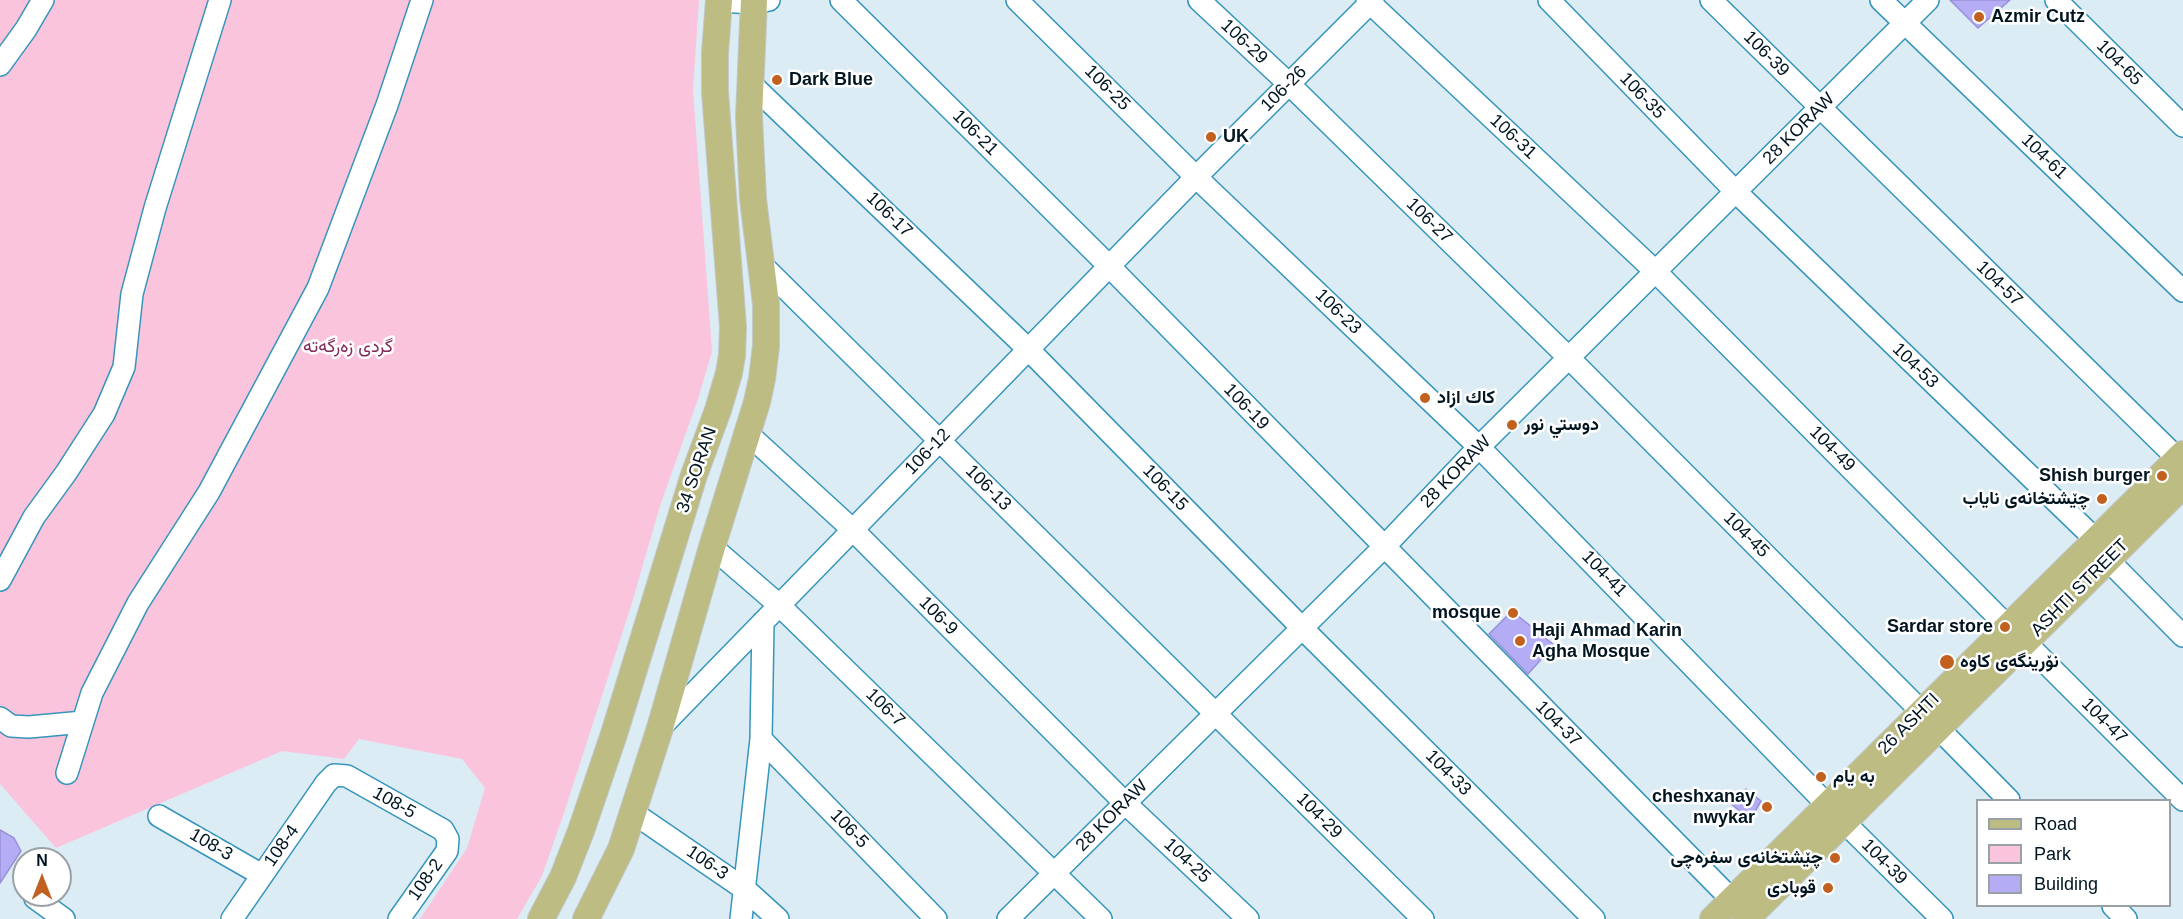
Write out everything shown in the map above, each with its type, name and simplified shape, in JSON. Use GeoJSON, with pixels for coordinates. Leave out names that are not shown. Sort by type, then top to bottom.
{"type":"FeatureCollection","features":[{"type":"Feature","properties":{"kind":"main road","name":"34 SORAN"},"geometry":{"type":"LineString","coordinates":[[541,919],[563,877],[581,831],[614,734],[694,475],[729,373],[733,327],[715,92],[719,0]]}},
{"type":"Feature","properties":{"kind":"main road","name":"34 SORAN"},"geometry":{"type":"LineString","coordinates":[[586,919],[621,849],[660,728],[712,547],[758,402],[766,346],[766,304],[753,199],[749,82],[759,1]]}},
{"type":"Feature","properties":{"kind":"main road"},"geometry":{"type":"LineString","coordinates":[[2101,550],[2180,457]]}},
{"type":"Feature","properties":{"kind":"main road","name":"ASHTI STREET"},"geometry":{"type":"LineString","coordinates":[[1747,913],[1836,813],[2101,550],[2183,485]]}},
{"type":"Feature","properties":{"kind":"main road"},"geometry":{"type":"LineString","coordinates":[[1713,919],[1747,913]]}},
{"type":"Feature","properties":{"kind":"street"},"geometry":{"type":"LineString","coordinates":[[0,65],[44,0]]}},
{"type":"Feature","properties":{"kind":"street"},"geometry":{"type":"LineString","coordinates":[[0,580],[34,518],[104,414],[123,367],[132,294],[155,208],[220,0]]}},
{"type":"Feature","properties":{"kind":"street"},"geometry":{"type":"LineString","coordinates":[[68,773],[92,693],[138,603],[209,492],[318,288],[387,105],[422,0]]}},
{"type":"Feature","properties":{"kind":"street"},"geometry":{"type":"LineString","coordinates":[[719,0],[759,1]]}},
{"type":"Feature","properties":{"kind":"street","name":"106-21"},"geometry":{"type":"LineString","coordinates":[[841,0],[1109,266]]}},
{"type":"Feature","properties":{"kind":"street","name":"106-25"},"geometry":{"type":"LineString","coordinates":[[1017,0],[1196,177]]}},
{"type":"Feature","properties":{"kind":"street","name":"106-29"},"geometry":{"type":"LineString","coordinates":[[1199,0],[1289,84]]}},
{"type":"Feature","properties":{"kind":"street","name":"106-35"},"geometry":{"type":"LineString","coordinates":[[1549,0],[1736,192]]}},
{"type":"Feature","properties":{"kind":"street","name":"106-39"},"geometry":{"type":"LineString","coordinates":[[1712,0],[1820,108]]}},
{"type":"Feature","properties":{"kind":"street","name":"104-61"},"geometry":{"type":"LineString","coordinates":[[1881,0],[2183,291]]}},
{"type":"Feature","properties":{"kind":"street","name":"28 KORAW"},"geometry":{"type":"LineString","coordinates":[[1008,919],[1384,547],[1479,447],[1928,0]]}},
{"type":"Feature","properties":{"kind":"street","name":"104-65"},"geometry":{"type":"LineString","coordinates":[[2056,0],[2183,126]]}},
{"type":"Feature","properties":{"kind":"street","name":"106-26"},"geometry":{"type":"LineString","coordinates":[[1196,177],[1370,1]]}},
{"type":"Feature","properties":{"kind":"street","name":"106-31"},"geometry":{"type":"LineString","coordinates":[[1370,1],[1656,272]]}},
{"type":"Feature","properties":{"kind":"street","name":"106-17"},"geometry":{"type":"LineString","coordinates":[[749,82],[1028,349]]}},
{"type":"Feature","properties":{"kind":"street","name":"106-27"},"geometry":{"type":"LineString","coordinates":[[1289,84],[1569,358]]}},
{"type":"Feature","properties":{"kind":"street","name":"104-57"},"geometry":{"type":"LineString","coordinates":[[1820,108],[2180,457]]}},
{"type":"Feature","properties":{"kind":"street","name":"106-12"},"geometry":{"type":"LineString","coordinates":[[660,728],[1196,177]]}},
{"type":"Feature","properties":{"kind":"street","name":"106-23"},"geometry":{"type":"LineString","coordinates":[[1196,177],[1479,447]]}},
{"type":"Feature","properties":{"kind":"street","name":"104-53"},"geometry":{"type":"LineString","coordinates":[[1736,192],[2101,550],[2183,636]]}},
{"type":"Feature","properties":{"kind":"street","name":"106-13"},"geometry":{"type":"LineString","coordinates":[[761,264],[1216,712]]}},
{"type":"Feature","properties":{"kind":"street","name":"106-19"},"geometry":{"type":"LineString","coordinates":[[1109,266],[1384,547]]}},
{"type":"Feature","properties":{"kind":"street","name":"104-49"},"geometry":{"type":"LineString","coordinates":[[1656,272],[2016,635]]}},
{"type":"Feature","properties":{"kind":"street","name":"106-15"},"geometry":{"type":"LineString","coordinates":[[1028,349],[1301,627]]}},
{"type":"Feature","properties":{"kind":"street","name":"104-45"},"geometry":{"type":"LineString","coordinates":[[1569,358],[2007,799]]}},
{"type":"Feature","properties":{"kind":"street","name":"106-9"},"geometry":{"type":"LineString","coordinates":[[747,433],[853,530],[1125,803]]}},
{"type":"Feature","properties":{"kind":"street","name":"104-41"},"geometry":{"type":"LineString","coordinates":[[1479,447],[1836,813]]}},
{"type":"Feature","properties":{"kind":"street","name":"106-7"},"geometry":{"type":"LineString","coordinates":[[712,547],[779,605],[1101,919]]}},
{"type":"Feature","properties":{"kind":"street","name":"104-37"},"geometry":{"type":"LineString","coordinates":[[1384,547],[1747,913]]}},
{"type":"Feature","properties":{"kind":"street"},"geometry":{"type":"LineString","coordinates":[[741,919],[761,739],[763,622]]}},
{"type":"Feature","properties":{"kind":"street","name":"104-33"},"geometry":{"type":"LineString","coordinates":[[1301,627],[1594,919]]}},
{"type":"Feature","properties":{"kind":"street","name":"104-47"},"geometry":{"type":"LineString","coordinates":[[2016,635],[2183,800]]}},
{"type":"Feature","properties":{"kind":"street","name":"104-29"},"geometry":{"type":"LineString","coordinates":[[1216,712],[1423,919]]}},
{"type":"Feature","properties":{"kind":"street"},"geometry":{"type":"LineString","coordinates":[[0,718],[11,726],[29,727],[83,722]]}},
{"type":"Feature","properties":{"kind":"street","name":"106-5"},"geometry":{"type":"LineString","coordinates":[[761,739],[936,919]]}},
{"type":"Feature","properties":{"kind":"street","name":"108-5"},"geometry":{"type":"LineString","coordinates":[[334,776],[347,776],[443,830],[448,839]]}},
{"type":"Feature","properties":{"kind":"street","name":"108-4"},"geometry":{"type":"LineString","coordinates":[[232,919],[326,783],[334,776]]}},
{"type":"Feature","properties":{"kind":"street","name":"104-25"},"geometry":{"type":"LineString","coordinates":[[1125,803],[1248,919]]}},
{"type":"Feature","properties":{"kind":"street","name":"106-3"},"geometry":{"type":"LineString","coordinates":[[632,812],[746,890],[778,919]]}},
{"type":"Feature","properties":{"kind":"street","name":"104-39"},"geometry":{"type":"LineString","coordinates":[[1836,813],[1942,919]]}},
{"type":"Feature","properties":{"kind":"street","name":"108-3"},"geometry":{"type":"LineString","coordinates":[[159,816],[262,874]]}},
{"type":"Feature","properties":{"kind":"street","name":"108-2"},"geometry":{"type":"LineString","coordinates":[[399,919],[447,851],[448,839]]}},
{"type":"Feature","properties":{"kind":"street"},"geometry":{"type":"LineString","coordinates":[[47,907],[64,919]]}},
{"type":"Feature","properties":{"kind":"street"},"geometry":{"type":"LineString","coordinates":[[2113,907],[2126,919]]}},
{"type":"Feature","properties":{"kind":"green space","name":"گردی زەرگەتە"},"geometry":{"type":"Polygon","coordinates":[[[0,0],[699,0],[693,90],[712,351],[698,399],[660,506],[631,606],[564,813],[542,876],[517,919],[420,919],[467,848],[485,788],[462,759],[359,739],[344,759],[282,751],[58,847],[55,847],[0,784],[0,0]]]}},
{"type":"Feature","properties":{"kind":"building","name":"Azmir Cutz"},"geometry":{"type":"Polygon","coordinates":[[[1950,0],[2010,0],[1978,28],[1950,0]]]}},
{"type":"Feature","properties":{"kind":"building","name":"Haji Ahmad Karin Agha Mosque"},"geometry":{"type":"Polygon","coordinates":[[[1512,611],[1554,645],[1528,674],[1489,634],[1512,611]]]}},
{"type":"Feature","properties":{"kind":"building"},"geometry":{"type":"Polygon","coordinates":[[[1746,789],[1761,801],[1750,820],[1729,802],[1746,789]]]}},
{"type":"Feature","properties":{"kind":"building"},"geometry":{"type":"Polygon","coordinates":[[[0,830],[14,838],[19,847],[12,847],[12,865],[0,883],[0,830]]]}},
{"type":"Feature","properties":{"kind":"place","name":"Azmir Cutz"},"geometry":{"type":"Point","coordinates":[1979,17]}},
{"type":"Feature","properties":{"kind":"place","name":"Dark Blue"},"geometry":{"type":"Point","coordinates":[777,80]}},
{"type":"Feature","properties":{"kind":"place","name":"UK"},"geometry":{"type":"Point","coordinates":[1211,137]}},
{"type":"Feature","properties":{"kind":"place","name":"كاك ازاد"},"geometry":{"type":"Point","coordinates":[1425,398]}},
{"type":"Feature","properties":{"kind":"place","name":"دوستي نور"},"geometry":{"type":"Point","coordinates":[1512,425]}},
{"type":"Feature","properties":{"kind":"place","name":"Shish burger"},"geometry":{"type":"Point","coordinates":[2162,476]}},
{"type":"Feature","properties":{"kind":"place","name":"چێشتخانەی نایاب"},"geometry":{"type":"Point","coordinates":[2102,499]}},
{"type":"Feature","properties":{"kind":"place","name":"mosque"},"geometry":{"type":"Point","coordinates":[1513,613]}},
{"type":"Feature","properties":{"kind":"place","name":"Sardar store"},"geometry":{"type":"Point","coordinates":[2005,627]}},
{"type":"Feature","properties":{"kind":"place","name":"Haji Ahmad Karin Agha Mosque"},"geometry":{"type":"Point","coordinates":[1520,641]}},
{"type":"Feature","properties":{"kind":"place","name":"نۆرینگەی کاوە"},"geometry":{"type":"Point","coordinates":[1947,662]}},
{"type":"Feature","properties":{"kind":"place","name":"به يام"},"geometry":{"type":"Point","coordinates":[1821,777]}},
{"type":"Feature","properties":{"kind":"place","name":"cheshxanay nwykar"},"geometry":{"type":"Point","coordinates":[1767,807]}},
{"type":"Feature","properties":{"kind":"place","name":"چێشتخانەی سفرەچی"},"geometry":{"type":"Point","coordinates":[1835,858]}},
{"type":"Feature","properties":{"kind":"place","name":"قوبادی"},"geometry":{"type":"Point","coordinates":[1828,888]}}]}
